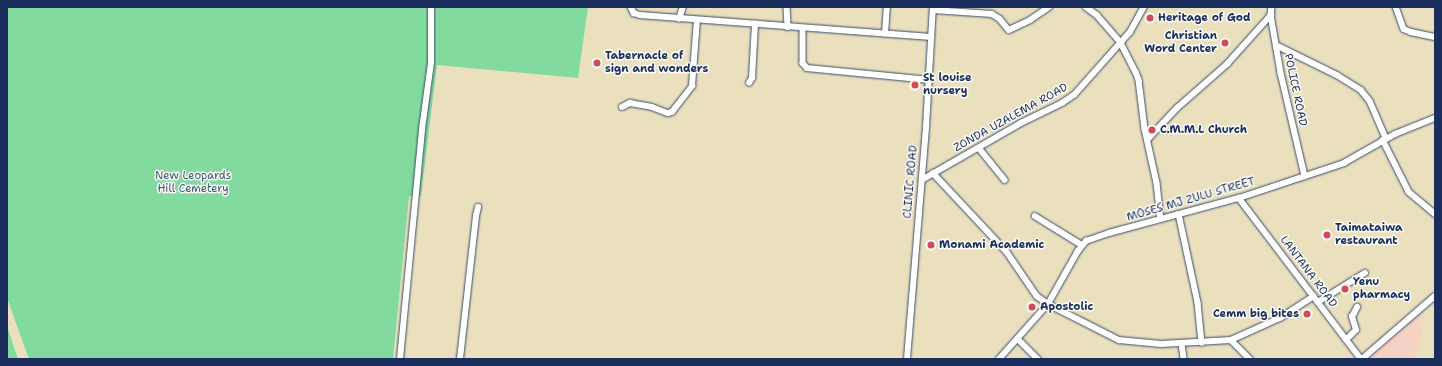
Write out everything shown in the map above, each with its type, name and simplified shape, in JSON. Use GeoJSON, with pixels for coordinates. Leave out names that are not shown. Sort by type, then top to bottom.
{"type":"FeatureCollection","features":[{"type":"Feature","properties":{"kind":"street"},"geometry":{"type":"LineString","coordinates":[[400,359],[422,130],[431,63],[431,7]]}},
{"type":"Feature","properties":{"kind":"street"},"geometry":{"type":"LineString","coordinates":[[631,7],[636,14],[678,19],[931,37]]}},
{"type":"Feature","properties":{"kind":"street"},"geometry":{"type":"LineString","coordinates":[[678,19],[683,7]]}},
{"type":"Feature","properties":{"kind":"street"},"geometry":{"type":"LineString","coordinates":[[787,7],[788,27]]}},
{"type":"Feature","properties":{"kind":"street"},"geometry":{"type":"LineString","coordinates":[[885,34],[887,7]]}},
{"type":"Feature","properties":{"kind":"street"},"geometry":{"type":"LineString","coordinates":[[933,8],[992,14],[1000,19],[1009,30],[1035,17],[1049,7]]}},
{"type":"Feature","properties":{"kind":"street"},"geometry":{"type":"LineString","coordinates":[[1086,7],[1098,16],[1121,44],[1139,80],[1148,139],[1157,183],[1161,219]]}},
{"type":"Feature","properties":{"kind":"street","name":"ZONDA UZALEMA ROAD"},"geometry":{"type":"LineString","coordinates":[[922,180],[1021,123],[1062,104],[1074,95],[1121,44],[1130,32],[1144,7]]}},
{"type":"Feature","properties":{"kind":"street","name":"POLICE ROAD"},"geometry":{"type":"LineString","coordinates":[[1272,7],[1271,16],[1286,101],[1305,176]]}},
{"type":"Feature","properties":{"kind":"street"},"geometry":{"type":"LineString","coordinates":[[1396,7],[1404,29],[1435,37]]}},
{"type":"Feature","properties":{"kind":"street","name":"CLINIC ROAD"},"geometry":{"type":"LineString","coordinates":[[907,359],[922,180],[933,8]]}},
{"type":"Feature","properties":{"kind":"street"},"geometry":{"type":"LineString","coordinates":[[1148,139],[1177,108],[1228,64],[1271,16]]}},
{"type":"Feature","properties":{"kind":"street"},"geometry":{"type":"LineString","coordinates":[[622,107],[630,103],[652,107],[668,113],[672,112],[692,86],[697,20]]}},
{"type":"Feature","properties":{"kind":"street"},"geometry":{"type":"LineString","coordinates":[[749,84],[752,78],[755,24]]}},
{"type":"Feature","properties":{"kind":"street"},"geometry":{"type":"LineString","coordinates":[[803,28],[803,62],[807,68],[929,80]]}},
{"type":"Feature","properties":{"kind":"street"},"geometry":{"type":"LineString","coordinates":[[1276,45],[1337,75],[1361,90],[1370,101],[1409,192],[1412,197],[1435,214]]}},
{"type":"Feature","properties":{"kind":"street","name":"MOSES MJ ZULU STREET"},"geometry":{"type":"LineString","coordinates":[[1082,245],[1092,238],[1239,198],[1344,163],[1385,139],[1435,118]]}},
{"type":"Feature","properties":{"kind":"street"},"geometry":{"type":"LineString","coordinates":[[979,148],[1005,180]]}},
{"type":"Feature","properties":{"kind":"street"},"geometry":{"type":"LineString","coordinates":[[933,173],[1007,252],[1016,263],[1032,290],[1048,304],[1119,340],[1161,344],[1231,340],[1280,318],[1314,296]]}},
{"type":"Feature","properties":{"kind":"street","name":"LANTANA ROAD"},"geometry":{"type":"LineString","coordinates":[[1239,198],[1361,359]]}},
{"type":"Feature","properties":{"kind":"street"},"geometry":{"type":"LineString","coordinates":[[460,359],[478,207]]}},
{"type":"Feature","properties":{"kind":"street"},"geometry":{"type":"LineString","coordinates":[[1179,214],[1198,303],[1202,342]]}},
{"type":"Feature","properties":{"kind":"street"},"geometry":{"type":"LineString","coordinates":[[999,359],[1048,304],[1082,245],[1035,216]]}},
{"type":"Feature","properties":{"kind":"street"},"geometry":{"type":"LineString","coordinates":[[1318,302],[1364,273]]}},
{"type":"Feature","properties":{"kind":"street"},"geometry":{"type":"LineString","coordinates":[[1361,359],[1435,296]]}},
{"type":"Feature","properties":{"kind":"street"},"geometry":{"type":"LineString","coordinates":[[1346,340],[1356,330],[1352,317],[1357,307]]}},
{"type":"Feature","properties":{"kind":"street"},"geometry":{"type":"LineString","coordinates":[[1018,339],[1038,359]]}},
{"type":"Feature","properties":{"kind":"street"},"geometry":{"type":"LineString","coordinates":[[1231,340],[1250,359]]}},
{"type":"Feature","properties":{"kind":"street"},"geometry":{"type":"LineString","coordinates":[[1182,344],[1184,359]]}},
{"type":"Feature","properties":{"kind":"shaded area"},"geometry":{"type":"Polygon","coordinates":[[[1419,311],[1422,337],[1413,359],[1364,359],[1419,311]]]}},
{"type":"Feature","properties":{"kind":"green space","name":"New Leopards Hill Cemetery"},"geometry":{"type":"Polygon","coordinates":[[[7,7],[588,7],[578,78],[437,65],[421,196],[409,196],[393,359],[29,359],[7,298],[7,7]]]}},
{"type":"Feature","properties":{"kind":"green space"},"geometry":{"type":"Polygon","coordinates":[[[7,326],[18,359],[7,359],[7,326]]]}},
{"type":"Feature","properties":{"kind":"place","name":"Heritage of God"},"geometry":{"type":"Point","coordinates":[1150,18]}},
{"type":"Feature","properties":{"kind":"place","name":"Christian Word Center"},"geometry":{"type":"Point","coordinates":[1225,43]}},
{"type":"Feature","properties":{"kind":"place","name":"Tabernacle of sign and wonders"},"geometry":{"type":"Point","coordinates":[597,63]}},
{"type":"Feature","properties":{"kind":"place","name":"St louise nursery"},"geometry":{"type":"Point","coordinates":[915,85]}},
{"type":"Feature","properties":{"kind":"place","name":"C.M.M.L Church"},"geometry":{"type":"Point","coordinates":[1152,130]}},
{"type":"Feature","properties":{"kind":"place","name":"Taimataiwa restaurant"},"geometry":{"type":"Point","coordinates":[1327,235]}},
{"type":"Feature","properties":{"kind":"place","name":"Monami Academic"},"geometry":{"type":"Point","coordinates":[931,245]}},
{"type":"Feature","properties":{"kind":"place","name":"Yenu pharmacy"},"geometry":{"type":"Point","coordinates":[1345,289]}},
{"type":"Feature","properties":{"kind":"place","name":"Apostolic"},"geometry":{"type":"Point","coordinates":[1032,307]}},
{"type":"Feature","properties":{"kind":"place","name":"Cemm big bites"},"geometry":{"type":"Point","coordinates":[1307,314]}}]}
